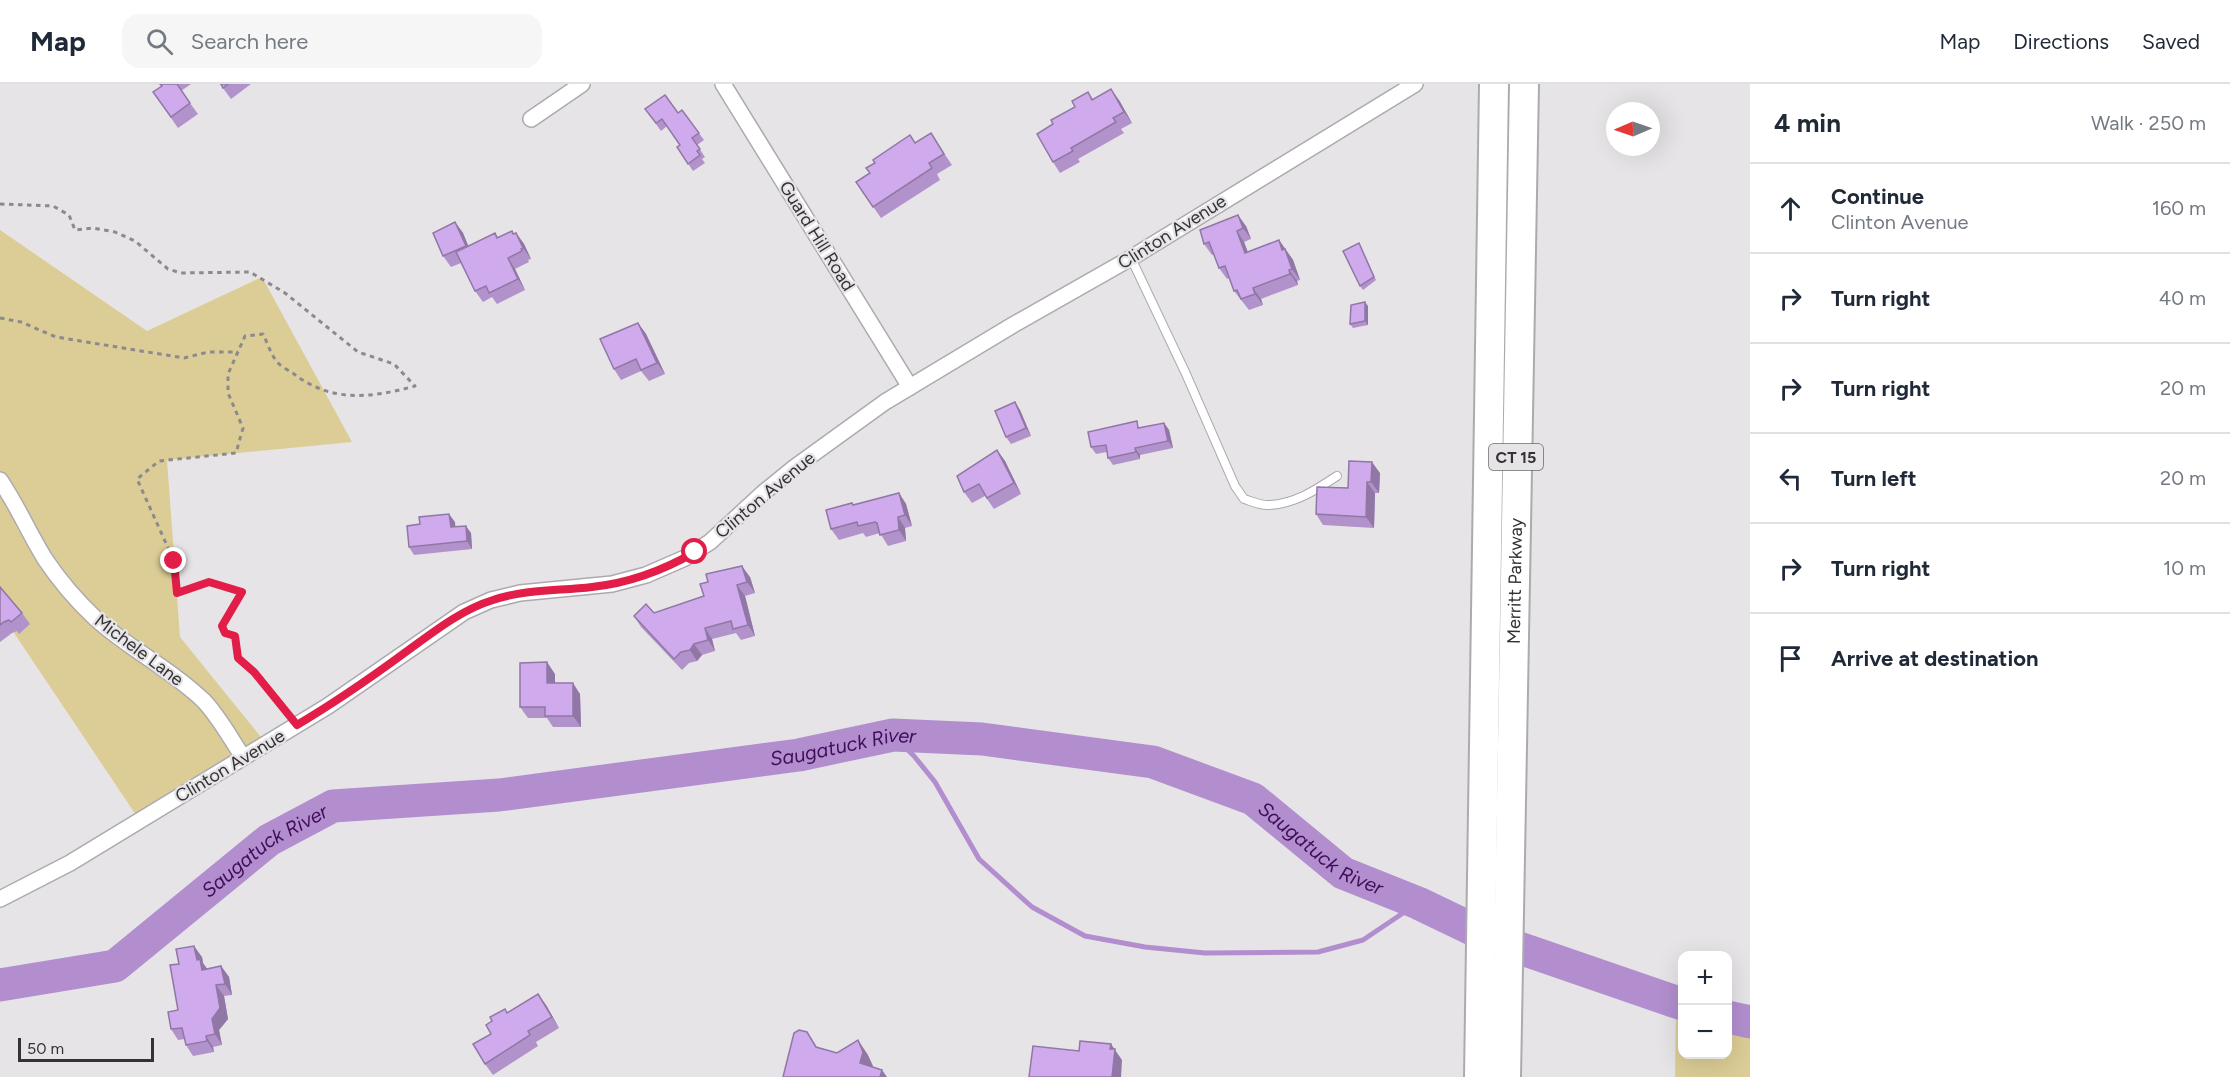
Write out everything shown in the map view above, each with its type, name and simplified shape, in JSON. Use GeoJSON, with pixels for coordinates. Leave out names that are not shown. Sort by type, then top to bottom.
{"type":"FeatureCollection","features":[{"type":"Feature","properties":{"kind":"highway","name":"Merritt Parkway"},"geometry":{"type":"LineString","coordinates":[[1494,84],[1497,829],[1494,1039],[1506,1077]]}},
{"type":"Feature","properties":{"kind":"highway","name":"Merritt Parkway"},"geometry":{"type":"LineString","coordinates":[[1497,829],[1524,84]]}},
{"type":"Feature","properties":{"kind":"highway","name":"Merritt Parkway"},"geometry":{"type":"LineString","coordinates":[[1479,1077],[1494,1039]]}},
{"type":"Feature","properties":{"kind":"street"},"geometry":{"type":"LineString","coordinates":[[531,118],[582,84]]}},
{"type":"Feature","properties":{"kind":"street","name":"Guard Hill Road"},"geometry":{"type":"LineString","coordinates":[[723,84],[910,387]]}},
{"type":"Feature","properties":{"kind":"street","name":"Clinton Avenue"},"geometry":{"type":"LineString","coordinates":[[0,899],[70,863],[297,725],[448,623],[477,606],[520,593],[612,584],[646,575],[675,563],[710,542],[762,493],[795,467],[910,387],[1131,258],[1414,84]]}},
{"type":"Feature","properties":{"kind":"street","name":"Michele Lane"},"geometry":{"type":"LineString","coordinates":[[0,480],[15,502],[46,560],[71,592],[95,618],[120,639],[176,676],[205,703],[243,757]]}},
{"type":"Feature","properties":{"kind":"lane"},"geometry":{"type":"LineString","coordinates":[[1131,258],[1186,374],[1235,486],[1244,499],[1265,506],[1287,502],[1312,492],[1337,476]]}},
{"type":"Feature","properties":{"kind":"path"},"geometry":{"type":"LineString","coordinates":[[0,204],[54,206],[69,214],[75,230],[93,228],[115,232],[135,241],[168,269],[181,273],[250,272],[285,293],[358,352],[394,364],[415,386],[361,396],[325,392],[304,382],[276,362],[263,334],[245,336],[228,374],[228,393],[243,428],[236,453],[159,461],[137,479],[174,561],[177,593],[209,582],[242,592],[222,626],[225,633],[235,636],[238,658],[254,672],[297,725]]}},
{"type":"Feature","properties":{"kind":"path"},"geometry":{"type":"LineString","coordinates":[[0,318],[21,322],[56,337],[184,358],[208,352],[238,352]]}},
{"type":"Feature","properties":{"kind":"shaded area"},"geometry":{"type":"Polygon","coordinates":[[[0,230],[147,331],[262,277],[352,442],[167,460],[180,637],[269,747],[142,824],[0,612],[0,230]]]}},
{"type":"Feature","properties":{"kind":"shaded area"},"geometry":{"type":"Polygon","coordinates":[[[1676,1010],[1678,1011],[1678,1059],[1732,1059],[1732,1027],[1750,1030],[1750,1077],[1675,1077],[1676,1010]]]}},
{"type":"Feature","properties":{"kind":"building"},"geometry":{"type":"Polygon","coordinates":[[[160,84],[177,84],[190,103],[171,117],[153,92],[162,86],[160,84]]]}},
{"type":"Feature","properties":{"kind":"building"},"geometry":{"type":"Polygon","coordinates":[[[1111,89],[1124,112],[1113,118],[1116,122],[1071,148],[1073,151],[1053,162],[1037,134],[1053,124],[1051,120],[1075,107],[1072,101],[1088,92],[1092,100],[1111,89]]]}},
{"type":"Feature","properties":{"kind":"building"},"geometry":{"type":"Polygon","coordinates":[[[665,95],[678,113],[682,110],[699,133],[692,138],[700,149],[697,151],[700,155],[688,164],[677,147],[680,145],[662,119],[656,123],[645,109],[665,95]]]}},
{"type":"Feature","properties":{"kind":"building"},"geometry":{"type":"Polygon","coordinates":[[[931,133],[944,154],[929,163],[932,168],[873,207],[856,182],[870,173],[866,168],[875,163],[873,160],[910,135],[915,143],[931,133]]]}},
{"type":"Feature","properties":{"kind":"building"},"geometry":{"type":"Polygon","coordinates":[[[1238,215],[1243,228],[1237,231],[1245,253],[1279,240],[1292,269],[1289,270],[1290,274],[1253,288],[1255,294],[1241,299],[1237,290],[1234,291],[1225,266],[1219,268],[1209,242],[1204,244],[1200,230],[1238,215]]]}},
{"type":"Feature","properties":{"kind":"building"},"geometry":{"type":"Polygon","coordinates":[[[455,222],[466,246],[443,256],[433,233],[455,222]]]}},
{"type":"Feature","properties":{"kind":"building"},"geometry":{"type":"Polygon","coordinates":[[[512,231],[513,234],[516,233],[523,248],[522,251],[508,258],[518,279],[489,293],[486,286],[475,291],[456,252],[495,233],[497,238],[512,231]]]}},
{"type":"Feature","properties":{"kind":"building"},"geometry":{"type":"Polygon","coordinates":[[[1359,243],[1374,277],[1360,286],[1343,251],[1359,243]]]}},
{"type":"Feature","properties":{"kind":"building"},"geometry":{"type":"Polygon","coordinates":[[[1365,302],[1365,321],[1350,324],[1351,305],[1365,302]]]}},
{"type":"Feature","properties":{"kind":"building"},"geometry":{"type":"Polygon","coordinates":[[[638,323],[657,363],[641,370],[636,359],[614,369],[600,339],[638,323]]]}},
{"type":"Feature","properties":{"kind":"building"},"geometry":{"type":"Polygon","coordinates":[[[1015,402],[1026,428],[1006,437],[995,411],[1015,402]]]}},
{"type":"Feature","properties":{"kind":"building"},"geometry":{"type":"Polygon","coordinates":[[[1137,421],[1138,428],[1164,423],[1168,441],[1135,448],[1136,452],[1108,458],[1106,445],[1091,447],[1088,432],[1137,421]]]}},
{"type":"Feature","properties":{"kind":"building"},"geometry":{"type":"Polygon","coordinates":[[[997,450],[1014,483],[987,498],[979,484],[964,492],[957,476],[997,450]]]}},
{"type":"Feature","properties":{"kind":"building"},"geometry":{"type":"Polygon","coordinates":[[[1349,461],[1372,462],[1371,482],[1367,482],[1366,517],[1316,514],[1317,487],[1348,488],[1349,461]]]}},
{"type":"Feature","properties":{"kind":"building"},"geometry":{"type":"Polygon","coordinates":[[[899,493],[905,515],[898,517],[899,530],[880,535],[875,522],[858,526],[857,522],[831,529],[826,510],[899,493]]]}},
{"type":"Feature","properties":{"kind":"building"},"geometry":{"type":"Polygon","coordinates":[[[449,514],[451,527],[466,526],[467,541],[409,547],[407,526],[420,524],[419,517],[449,514]]]}},
{"type":"Feature","properties":{"kind":"building"},"geometry":{"type":"Polygon","coordinates":[[[742,566],[747,582],[737,585],[748,625],[733,629],[731,621],[705,628],[708,640],[694,644],[690,650],[681,652],[674,659],[634,616],[646,604],[654,613],[704,596],[700,584],[708,582],[706,574],[742,566]]]}},
{"type":"Feature","properties":{"kind":"building"},"geometry":{"type":"Polygon","coordinates":[[[0,587],[22,613],[11,622],[9,620],[0,625],[0,587]]]}},
{"type":"Feature","properties":{"kind":"building"},"geometry":{"type":"Polygon","coordinates":[[[547,662],[547,683],[573,683],[573,716],[545,716],[545,707],[520,707],[520,663],[547,662]]]}},
{"type":"Feature","properties":{"kind":"building"},"geometry":{"type":"Polygon","coordinates":[[[194,946],[202,970],[221,966],[225,984],[216,985],[220,1008],[212,1019],[215,1034],[206,1036],[207,1041],[186,1045],[182,1028],[171,1029],[168,1012],[178,1010],[170,965],[179,964],[176,949],[194,946]]]}},
{"type":"Feature","properties":{"kind":"building"},"geometry":{"type":"Polygon","coordinates":[[[538,994],[552,1017],[528,1031],[530,1035],[485,1064],[473,1044],[491,1034],[486,1025],[492,1021],[490,1017],[505,1009],[507,1013],[538,994]]]}},
{"type":"Feature","properties":{"kind":"building"},"geometry":{"type":"Polygon","coordinates":[[[799,1030],[807,1032],[816,1047],[837,1053],[858,1040],[863,1052],[860,1063],[882,1070],[880,1077],[783,1077],[794,1033],[799,1030]]]}},
{"type":"Feature","properties":{"kind":"building"},"geometry":{"type":"Polygon","coordinates":[[[1080,1041],[1111,1044],[1110,1049],[1115,1049],[1112,1077],[1029,1077],[1033,1046],[1079,1051],[1080,1041]]]}},
{"type":"Feature","properties":{"kind":"waterway"},"geometry":{"type":"LineString","coordinates":[[893,735],[935,782],[979,859],[1032,907],[1085,936],[1145,947],[1205,953],[1318,952],[1363,940],[1418,903]]}},
{"type":"Feature","properties":{"kind":"waterway","name":"Saugatuck River"},"geometry":{"type":"LineString","coordinates":[[0,985],[115,966],[269,840],[333,806],[499,795],[799,755],[893,735],[982,739],[1153,762],[1253,799],[1343,873],[1418,903],[1493,939],[1678,1003]]}},
{"type":"Feature","properties":{"kind":"waterway","name":"Saugatuck River"},"geometry":{"type":"LineString","coordinates":[[1732,1018],[1750,1022]]}},
{"type":"Feature","properties":{"kind":"route"},"geometry":{"type":"LineString","coordinates":[[174,561],[177,593],[209,582],[242,592],[222,626],[225,633],[235,636],[238,658],[254,672],[297,725],[349,692],[464,612],[477,606],[520,593],[612,584],[658,571],[695,552]]}}]}
